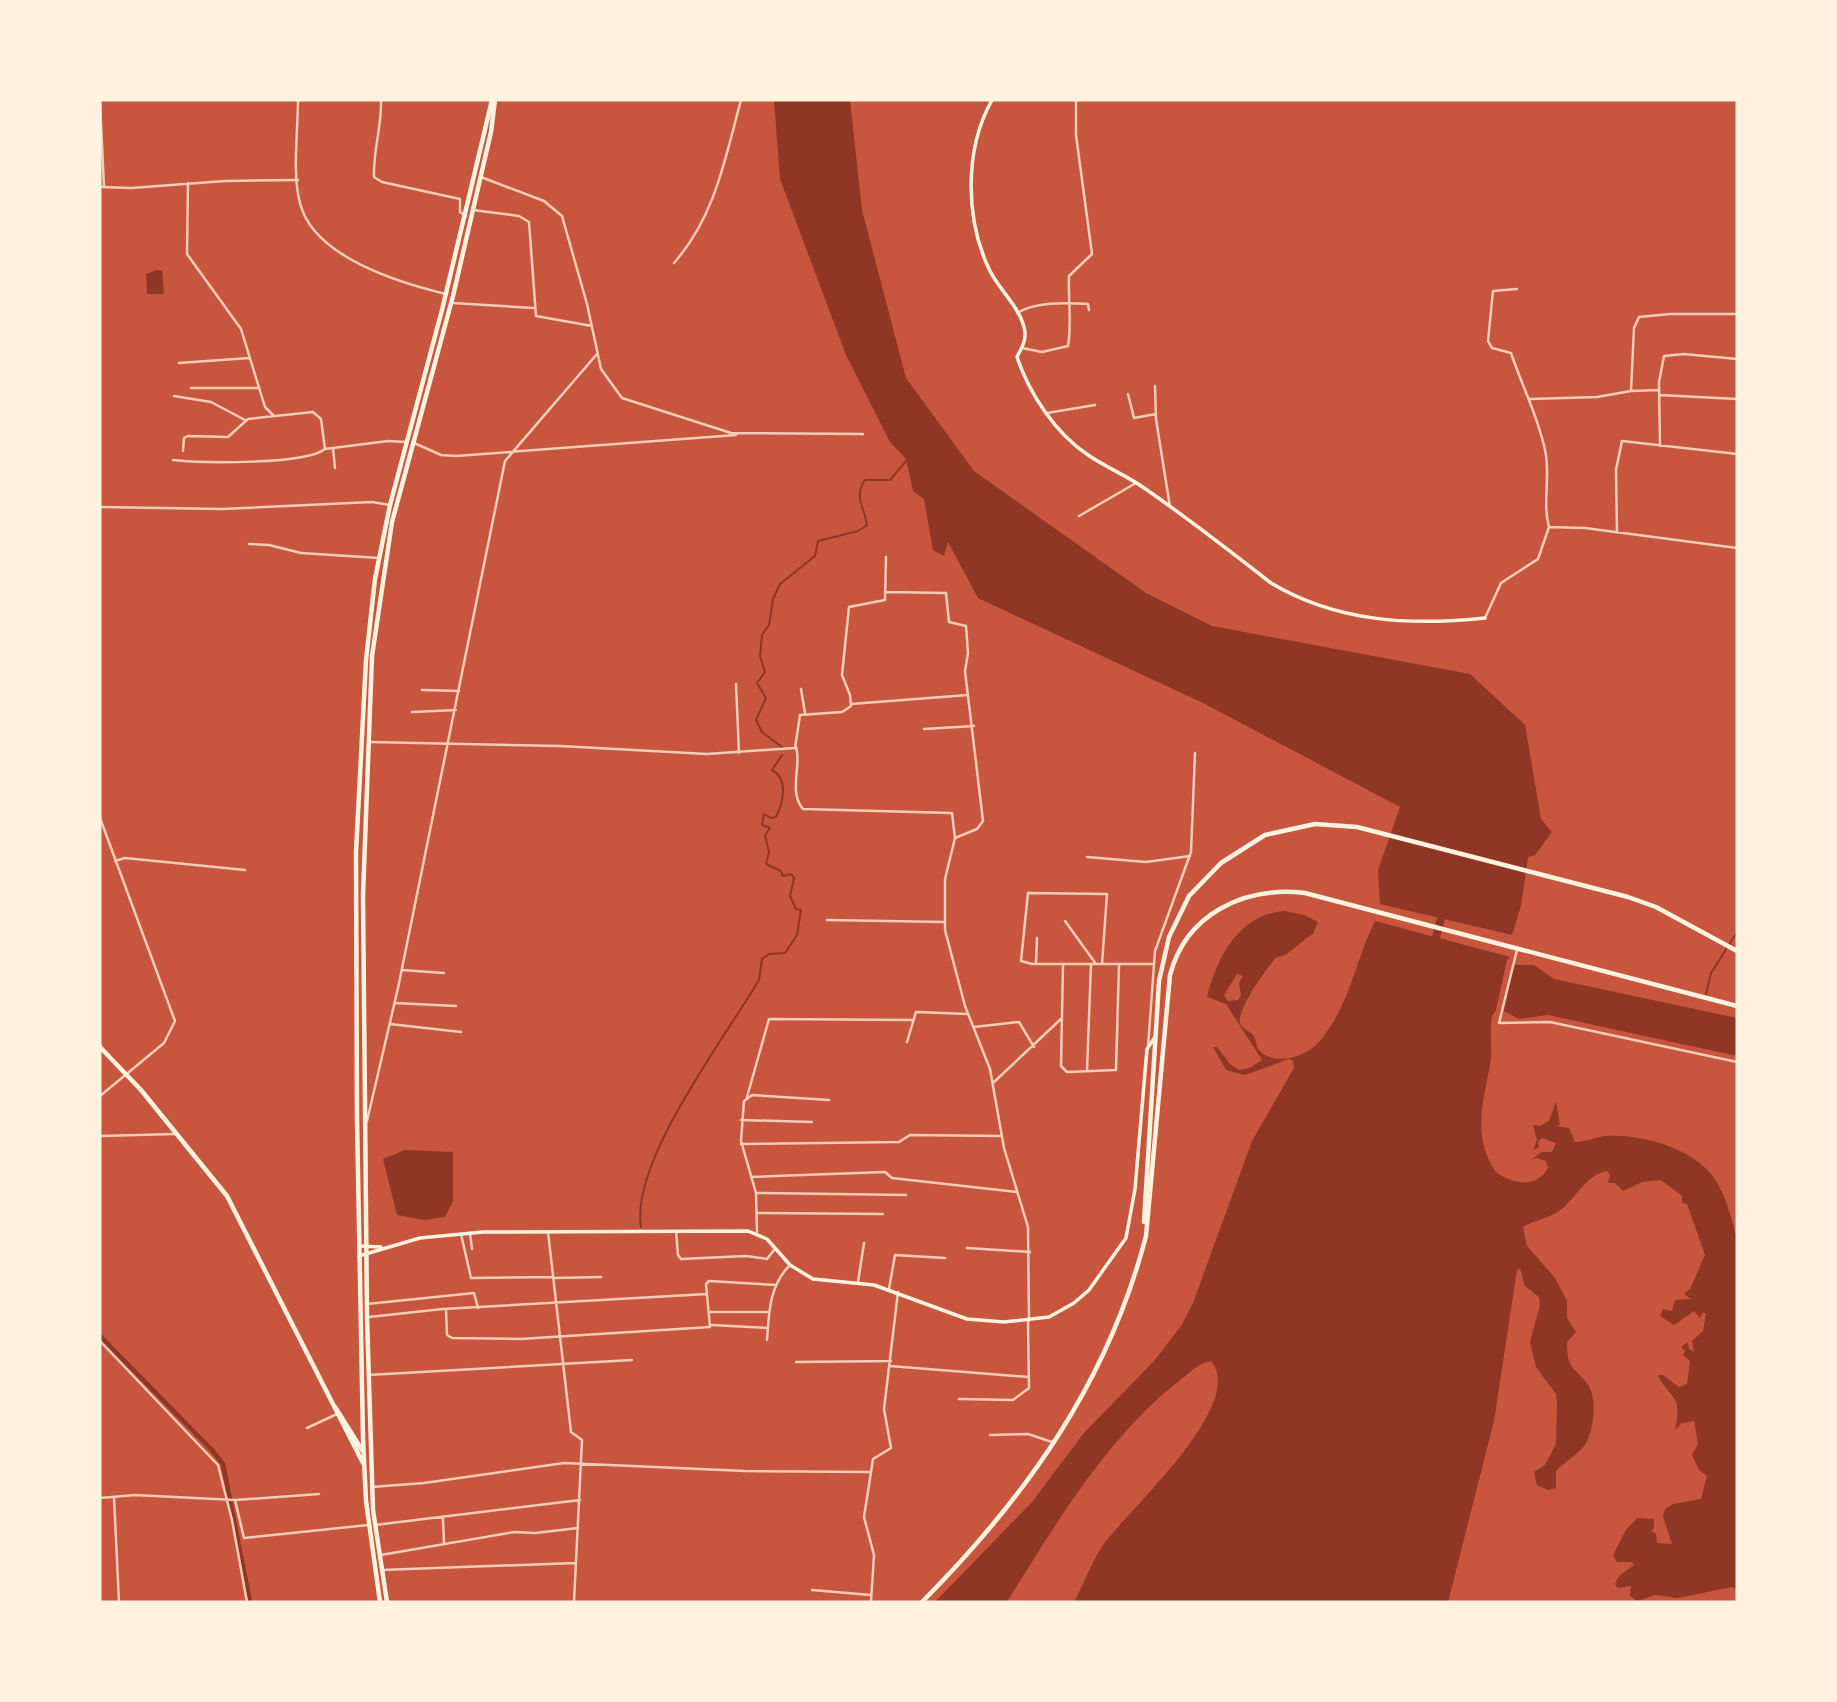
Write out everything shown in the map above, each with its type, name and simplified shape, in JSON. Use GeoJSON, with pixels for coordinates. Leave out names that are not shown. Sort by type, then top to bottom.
{"type":"FeatureCollection","features":[{"type":"Feature","properties":{"kind":"highway"},"geometry":{"type":"LineString","coordinates":[[380,1602],[363,1453],[359,1256],[357,810],[366,660],[379,558],[390,505],[405,444],[451,303],[449,295],[466,216],[481,177],[493,100]]}},
{"type":"Feature","properties":{"kind":"highway"},"geometry":{"type":"LineString","coordinates":[[387,1602],[372,1525],[366,1245],[363,895],[374,634],[382,573],[449,295],[473,210],[493,100]]}},
{"type":"Feature","properties":{"kind":"highway"},"geometry":{"type":"LineString","coordinates":[[405,444],[412,445]]}},
{"type":"Feature","properties":{"kind":"highway"},"geometry":{"type":"LineString","coordinates":[[1138,1264],[1144,1220],[1155,1037],[1164,952],[1189,896],[1221,863],[1265,835],[1315,824],[1357,827],[1567,881],[1656,907],[1737,951]]}},
{"type":"Feature","properties":{"kind":"highway"},"geometry":{"type":"LineString","coordinates":[[922,1602],[999,1516],[1055,1444],[1102,1361],[1146,1236],[1166,991],[1174,957],[1188,933],[1218,909],[1254,895],[1297,892],[1737,1006]]}},
{"type":"Feature","properties":{"kind":"highway"},"geometry":{"type":"LineString","coordinates":[[100,1047],[178,1134],[227,1196],[371,1473]]}},
{"type":"Feature","properties":{"kind":"highway"},"geometry":{"type":"LineString","coordinates":[[338,1414],[371,1462]]}},
{"type":"Feature","properties":{"kind":"highway"},"geometry":{"type":"LineString","coordinates":[[348,1426],[362,1424]]}},
{"type":"Feature","properties":{"kind":"main road"},"geometry":{"type":"LineString","coordinates":[[992,100],[980,121],[974,142],[974,220],[990,272],[1017,313],[1025,333],[1017,358],[1047,413],[1087,454],[1136,482],[1271,583],[1297,597],[1378,620],[1424,623],[1485,618]]}},
{"type":"Feature","properties":{"kind":"main road"},"geometry":{"type":"LineString","coordinates":[[359,1256],[419,1238],[470,1233],[757,1232],[790,1265],[813,1279],[858,1282],[898,1290],[967,1318],[1028,1321],[1049,1317],[1083,1296],[1126,1238],[1139,1146],[1147,1049],[1155,1037]]}},
{"type":"Feature","properties":{"kind":"main road"},"geometry":{"type":"LineString","coordinates":[[359,1246],[383,1248]]}},
{"type":"Feature","properties":{"kind":"street"},"geometry":{"type":"LineString","coordinates":[[298,100],[299,200],[305,218],[339,251],[387,277],[449,295]]}},
{"type":"Feature","properties":{"kind":"street"},"geometry":{"type":"LineString","coordinates":[[381,100],[382,125],[375,150],[374,177],[382,183],[460,199],[460,212],[466,216]]}},
{"type":"Feature","properties":{"kind":"street"},"geometry":{"type":"LineString","coordinates":[[674,263],[692,240],[713,201],[741,100]]}},
{"type":"Feature","properties":{"kind":"street"},"geometry":{"type":"LineString","coordinates":[[1022,348],[1042,352],[1068,346],[1070,274],[1092,254],[1076,135],[1076,100]]}},
{"type":"Feature","properties":{"kind":"street"},"geometry":{"type":"LineString","coordinates":[[100,102],[102,187],[298,180]]}},
{"type":"Feature","properties":{"kind":"street"},"geometry":{"type":"LineString","coordinates":[[481,177],[544,201],[559,212],[566,225],[597,354],[606,380],[625,400],[719,430],[743,433],[787,431],[863,434]]}},
{"type":"Feature","properties":{"kind":"street"},"geometry":{"type":"LineString","coordinates":[[188,183],[187,254],[238,324],[265,409],[273,415]]}},
{"type":"Feature","properties":{"kind":"street"},"geometry":{"type":"LineString","coordinates":[[473,210],[519,216],[529,222],[534,265],[533,309],[538,316],[592,327]]}},
{"type":"Feature","properties":{"kind":"street"},"geometry":{"type":"LineString","coordinates":[[1485,618],[1501,583],[1538,559],[1549,527],[1546,453],[1530,399],[1517,374],[1511,353],[1492,348],[1488,341],[1493,291],[1517,289]]}},
{"type":"Feature","properties":{"kind":"street"},"geometry":{"type":"LineString","coordinates":[[451,303],[533,309]]}},
{"type":"Feature","properties":{"kind":"street"},"geometry":{"type":"LineString","coordinates":[[1017,313],[1032,306],[1070,304],[1087,304],[1089,310]]}},
{"type":"Feature","properties":{"kind":"street"},"geometry":{"type":"LineString","coordinates":[[1631,391],[1633,337],[1639,317],[1674,313],[1737,314]]}},
{"type":"Feature","properties":{"kind":"street"},"geometry":{"type":"LineString","coordinates":[[365,1127],[402,970],[498,493],[510,453],[597,354]]}},
{"type":"Feature","properties":{"kind":"street"},"geometry":{"type":"LineString","coordinates":[[1660,447],[1659,390],[1662,361],[1666,355],[1737,359]]}},
{"type":"Feature","properties":{"kind":"street"},"geometry":{"type":"LineString","coordinates":[[179,363],[249,358]]}},
{"type":"Feature","properties":{"kind":"street"},"geometry":{"type":"LineString","coordinates":[[1155,386],[1156,414],[1170,507]]}},
{"type":"Feature","properties":{"kind":"street"},"geometry":{"type":"LineString","coordinates":[[191,388],[258,388]]}},
{"type":"Feature","properties":{"kind":"street"},"geometry":{"type":"LineString","coordinates":[[1530,399],[1597,397],[1631,391],[1659,390]]}},
{"type":"Feature","properties":{"kind":"street"},"geometry":{"type":"LineString","coordinates":[[1128,394],[1133,418],[1156,414]]}},
{"type":"Feature","properties":{"kind":"street"},"geometry":{"type":"LineString","coordinates":[[174,396],[211,402],[245,420]]}},
{"type":"Feature","properties":{"kind":"street"},"geometry":{"type":"LineString","coordinates":[[1660,396],[1737,399]]}},
{"type":"Feature","properties":{"kind":"street"},"geometry":{"type":"LineString","coordinates":[[1047,413],[1095,405]]}},
{"type":"Feature","properties":{"kind":"street"},"geometry":{"type":"LineString","coordinates":[[183,451],[186,436],[228,437],[245,420],[273,415],[317,414],[321,419],[325,449]]}},
{"type":"Feature","properties":{"kind":"street"},"geometry":{"type":"LineString","coordinates":[[412,445],[450,456],[723,438],[743,433]]}},
{"type":"Feature","properties":{"kind":"street"},"geometry":{"type":"LineString","coordinates":[[1617,532],[1616,482],[1619,444],[1631,440],[1660,447],[1737,454]]}},
{"type":"Feature","properties":{"kind":"street"},"geometry":{"type":"LineString","coordinates":[[173,460],[208,463],[311,457],[325,449],[388,441],[405,444]]}},
{"type":"Feature","properties":{"kind":"street"},"geometry":{"type":"LineString","coordinates":[[333,448],[335,468]]}},
{"type":"Feature","properties":{"kind":"street"},"geometry":{"type":"LineString","coordinates":[[1079,516],[1136,482]]}},
{"type":"Feature","properties":{"kind":"street"},"geometry":{"type":"LineString","coordinates":[[100,507],[222,509],[372,502],[390,505]]}},
{"type":"Feature","properties":{"kind":"street"},"geometry":{"type":"LineString","coordinates":[[1549,527],[1617,532],[1737,548]]}},
{"type":"Feature","properties":{"kind":"street"},"geometry":{"type":"LineString","coordinates":[[249,544],[270,545],[300,553],[379,558]]}},
{"type":"Feature","properties":{"kind":"street"},"geometry":{"type":"LineString","coordinates":[[851,704],[842,668],[849,607],[853,604],[884,601],[886,557]]}},
{"type":"Feature","properties":{"kind":"street"},"geometry":{"type":"LineString","coordinates":[[886,592],[947,594],[949,622],[966,626],[968,695],[974,726],[982,823],[977,829],[955,838]]}},
{"type":"Feature","properties":{"kind":"street"},"geometry":{"type":"LineString","coordinates":[[736,684],[739,753]]}},
{"type":"Feature","properties":{"kind":"street"},"geometry":{"type":"LineString","coordinates":[[801,689],[805,713]]}},
{"type":"Feature","properties":{"kind":"street"},"geometry":{"type":"LineString","coordinates":[[422,690],[459,691]]}},
{"type":"Feature","properties":{"kind":"street"},"geometry":{"type":"LineString","coordinates":[[959,1399],[1017,1399],[1029,1388],[1030,1252],[1028,1227],[1002,1136],[992,1084],[954,969],[944,922],[945,880],[955,838],[953,816],[950,811],[803,809],[798,800],[796,747],[797,720],[805,713],[842,712],[851,704],[968,695]]}},
{"type":"Feature","properties":{"kind":"street"},"geometry":{"type":"LineString","coordinates":[[412,712],[456,710]]}},
{"type":"Feature","properties":{"kind":"street"},"geometry":{"type":"LineString","coordinates":[[925,729],[974,726]]}},
{"type":"Feature","properties":{"kind":"street"},"geometry":{"type":"LineString","coordinates":[[368,742],[449,742],[739,753],[796,747]]}},
{"type":"Feature","properties":{"kind":"street"},"geometry":{"type":"LineString","coordinates":[[1147,1049],[1153,964],[1158,937],[1190,856],[1195,753]]}},
{"type":"Feature","properties":{"kind":"street"},"geometry":{"type":"LineString","coordinates":[[100,818],[175,1017],[169,1039],[100,1096]]}},
{"type":"Feature","properties":{"kind":"street"},"geometry":{"type":"LineString","coordinates":[[1087,857],[1146,862],[1190,856]]}},
{"type":"Feature","properties":{"kind":"street"},"geometry":{"type":"LineString","coordinates":[[115,861],[125,858],[245,870]]}},
{"type":"Feature","properties":{"kind":"street"},"geometry":{"type":"LineString","coordinates":[[1102,964],[1107,894],[1034,892],[1026,895],[1020,955],[1025,963],[1119,965],[1153,964]]}},
{"type":"Feature","properties":{"kind":"street"},"geometry":{"type":"LineString","coordinates":[[827,920],[944,922]]}},
{"type":"Feature","properties":{"kind":"street"},"geometry":{"type":"LineString","coordinates":[[1065,921],[1096,964]]}},
{"type":"Feature","properties":{"kind":"street"},"geometry":{"type":"LineString","coordinates":[[1036,964],[1037,938]]}},
{"type":"Feature","properties":{"kind":"street"},"geometry":{"type":"LineString","coordinates":[[1515,948],[1499,1023],[1550,1022],[1737,1062]]}},
{"type":"Feature","properties":{"kind":"street"},"geometry":{"type":"LineString","coordinates":[[1063,964],[1062,1069],[1067,1072],[1116,1070],[1119,965]]}},
{"type":"Feature","properties":{"kind":"street"},"geometry":{"type":"LineString","coordinates":[[1087,1071],[1091,964]]}},
{"type":"Feature","properties":{"kind":"street"},"geometry":{"type":"LineString","coordinates":[[402,970],[444,974]]}},
{"type":"Feature","properties":{"kind":"street"},"geometry":{"type":"LineString","coordinates":[[395,1003],[456,1006]]}},
{"type":"Feature","properties":{"kind":"street"},"geometry":{"type":"LineString","coordinates":[[908,1042],[916,1012],[968,1014]]}},
{"type":"Feature","properties":{"kind":"street"},"geometry":{"type":"LineString","coordinates":[[992,1084],[1062,1018]]}},
{"type":"Feature","properties":{"kind":"street"},"geometry":{"type":"LineString","coordinates":[[757,1232],[756,1193],[741,1144],[741,1120],[769,1019],[912,1020]]}},
{"type":"Feature","properties":{"kind":"street"},"geometry":{"type":"LineString","coordinates":[[973,1027],[1019,1022],[1034,1047]]}},
{"type":"Feature","properties":{"kind":"street"},"geometry":{"type":"LineString","coordinates":[[390,1024],[461,1032]]}},
{"type":"Feature","properties":{"kind":"street"},"geometry":{"type":"LineString","coordinates":[[747,1097],[769,1095],[829,1100]]}},
{"type":"Feature","properties":{"kind":"street"},"geometry":{"type":"LineString","coordinates":[[741,1120],[812,1122]]}},
{"type":"Feature","properties":{"kind":"street"},"geometry":{"type":"LineString","coordinates":[[100,1136],[178,1134]]}},
{"type":"Feature","properties":{"kind":"street"},"geometry":{"type":"LineString","coordinates":[[741,1144],[899,1142],[909,1135],[1002,1136]]}},
{"type":"Feature","properties":{"kind":"street"},"geometry":{"type":"LineString","coordinates":[[751,1177],[885,1172],[892,1178],[932,1184],[977,1185],[1018,1192]]}},
{"type":"Feature","properties":{"kind":"street"},"geometry":{"type":"LineString","coordinates":[[756,1193],[906,1195]]}},
{"type":"Feature","properties":{"kind":"street"},"geometry":{"type":"LineString","coordinates":[[758,1213],[883,1214]]}},
{"type":"Feature","properties":{"kind":"street"},"geometry":{"type":"LineString","coordinates":[[676,1231],[678,1255],[681,1259],[729,1256],[767,1259],[775,1250]]}},
{"type":"Feature","properties":{"kind":"street"},"geometry":{"type":"LineString","coordinates":[[548,1232],[571,1432],[581,1439],[582,1465],[574,1602]]}},
{"type":"Feature","properties":{"kind":"street"},"geometry":{"type":"LineString","coordinates":[[470,1233],[472,1248]]}},
{"type":"Feature","properties":{"kind":"street"},"geometry":{"type":"LineString","coordinates":[[461,1234],[471,1278],[601,1277]]}},
{"type":"Feature","properties":{"kind":"street"},"geometry":{"type":"LineString","coordinates":[[858,1282],[864,1243]]}},
{"type":"Feature","properties":{"kind":"street"},"geometry":{"type":"LineString","coordinates":[[967,1248],[1030,1252]]}},
{"type":"Feature","properties":{"kind":"street"},"geometry":{"type":"LineString","coordinates":[[889,1289],[896,1254],[945,1258]]}},
{"type":"Feature","properties":{"kind":"street"},"geometry":{"type":"LineString","coordinates":[[767,1340],[769,1312],[776,1285],[790,1265]]}},
{"type":"Feature","properties":{"kind":"street"},"geometry":{"type":"LineString","coordinates":[[711,1325],[707,1294],[709,1281],[776,1285]]}},
{"type":"Feature","properties":{"kind":"street"},"geometry":{"type":"LineString","coordinates":[[871,1602],[874,1555],[864,1517],[874,1457],[889,1452],[891,1448],[890,1432],[884,1419],[898,1290]]}},
{"type":"Feature","properties":{"kind":"street"},"geometry":{"type":"LineString","coordinates":[[367,1304],[474,1293],[478,1308]]}},
{"type":"Feature","properties":{"kind":"street"},"geometry":{"type":"LineString","coordinates":[[367,1317],[446,1309],[707,1294]]}},
{"type":"Feature","properties":{"kind":"street"},"geometry":{"type":"LineString","coordinates":[[446,1309],[447,1335],[452,1338],[561,1336],[711,1325],[768,1328]]}},
{"type":"Feature","properties":{"kind":"street"},"geometry":{"type":"LineString","coordinates":[[711,1312],[769,1312]]}},
{"type":"Feature","properties":{"kind":"street"},"geometry":{"type":"LineString","coordinates":[[100,1341],[218,1465],[228,1500],[247,1602]]}},
{"type":"Feature","properties":{"kind":"street"},"geometry":{"type":"LineString","coordinates":[[368,1375],[632,1360]]}},
{"type":"Feature","properties":{"kind":"street"},"geometry":{"type":"LineString","coordinates":[[796,1362],[890,1364],[1029,1377]]}},
{"type":"Feature","properties":{"kind":"street"},"geometry":{"type":"LineString","coordinates":[[307,1428],[338,1414]]}},
{"type":"Feature","properties":{"kind":"street"},"geometry":{"type":"LineString","coordinates":[[990,1435],[1028,1434],[1055,1444]]}},
{"type":"Feature","properties":{"kind":"street"},"geometry":{"type":"LineString","coordinates":[[372,1487],[424,1483],[564,1464],[745,1471],[870,1472]]}},
{"type":"Feature","properties":{"kind":"street"},"geometry":{"type":"LineString","coordinates":[[100,1498],[114,1496],[235,1500],[318,1494]]}},
{"type":"Feature","properties":{"kind":"street"},"geometry":{"type":"LineString","coordinates":[[114,1496],[119,1602]]}},
{"type":"Feature","properties":{"kind":"street"},"geometry":{"type":"LineString","coordinates":[[235,1500],[244,1538],[443,1518],[580,1500]]}},
{"type":"Feature","properties":{"kind":"street"},"geometry":{"type":"LineString","coordinates":[[443,1518],[444,1543]]}},
{"type":"Feature","properties":{"kind":"street"},"geometry":{"type":"LineString","coordinates":[[379,1555],[514,1532],[535,1533],[578,1528]]}},
{"type":"Feature","properties":{"kind":"street"},"geometry":{"type":"LineString","coordinates":[[382,1570],[576,1563]]}},
{"type":"Feature","properties":{"kind":"street"},"geometry":{"type":"LineString","coordinates":[[811,1590],[872,1595]]}},
{"type":"Feature","properties":{"kind":"shaded area"},"geometry":{"type":"Polygon","coordinates":[[[774,100],[850,100],[862,210],[906,378],[974,471],[1146,593],[1212,626],[1470,674],[1525,725],[1541,819],[1552,832],[1535,855],[1528,857],[1521,906],[1512,935],[1380,904],[1378,870],[1400,807],[1205,704],[978,598],[948,542],[944,556],[933,550],[924,499],[913,491],[906,459],[890,442],[846,355],[780,179],[774,100]]]}},
{"type":"Feature","properties":{"kind":"shaded area"},"geometry":{"type":"Polygon","coordinates":[[[162,270],[164,294],[147,294],[146,274],[162,270]]]}},
{"type":"Feature","properties":{"kind":"shaded area"},"geometry":{"type":"Polygon","coordinates":[[[1285,911],[1304,915],[1318,922],[1313,934],[1274,960],[1245,1003],[1241,1025],[1253,1035],[1259,1050],[1267,1056],[1291,1058],[1319,1042],[1338,1014],[1375,921],[1510,957],[1492,1016],[1491,1059],[1481,1120],[1484,1146],[1496,1172],[1517,1182],[1531,1182],[1543,1175],[1548,1168],[1546,1161],[1537,1158],[1531,1160],[1542,1152],[1552,1152],[1556,1143],[1542,1138],[1538,1142],[1539,1147],[1533,1150],[1537,1140],[1533,1125],[1540,1126],[1549,1121],[1556,1102],[1560,1125],[1556,1126],[1569,1128],[1575,1142],[1606,1136],[1648,1140],[1678,1150],[1692,1158],[1714,1178],[1725,1199],[1737,1238],[1737,1596],[1736,1589],[1732,1587],[1678,1598],[1655,1595],[1637,1601],[1630,1596],[1631,1586],[1618,1588],[1615,1584],[1619,1576],[1634,1565],[1632,1562],[1617,1562],[1613,1555],[1626,1530],[1637,1518],[1654,1519],[1654,1528],[1651,1531],[1656,1534],[1657,1543],[1672,1544],[1663,1516],[1665,1509],[1673,1504],[1701,1499],[1707,1476],[1699,1470],[1692,1455],[1698,1444],[1694,1421],[1682,1423],[1675,1430],[1677,1403],[1658,1375],[1663,1375],[1679,1387],[1687,1384],[1690,1361],[1683,1355],[1685,1351],[1681,1347],[1688,1342],[1689,1349],[1694,1352],[1692,1341],[1703,1331],[1706,1314],[1703,1312],[1700,1318],[1694,1311],[1674,1325],[1660,1316],[1663,1309],[1672,1311],[1675,1300],[1691,1299],[1684,1294],[1690,1289],[1705,1255],[1687,1204],[1682,1203],[1682,1196],[1661,1180],[1642,1182],[1623,1191],[1615,1183],[1608,1183],[1610,1175],[1607,1171],[1588,1181],[1558,1212],[1523,1227],[1527,1246],[1555,1278],[1567,1301],[1567,1318],[1576,1332],[1567,1342],[1568,1357],[1571,1366],[1587,1383],[1593,1397],[1590,1433],[1581,1450],[1556,1471],[1556,1488],[1548,1490],[1537,1485],[1534,1472],[1545,1465],[1556,1444],[1557,1403],[1556,1394],[1536,1367],[1530,1342],[1540,1305],[1539,1297],[1525,1286],[1520,1269],[1517,1270],[1494,1421],[1448,1602],[1074,1602],[1103,1545],[1180,1457],[1199,1430],[1213,1403],[1218,1380],[1211,1361],[1196,1367],[1131,1425],[1086,1481],[1007,1602],[935,1602],[1032,1502],[1084,1433],[1154,1361],[1181,1326],[1193,1303],[1252,1141],[1294,1068],[1293,1061],[1289,1059],[1245,1075],[1226,1070],[1213,1047],[1217,1047],[1230,1064],[1239,1070],[1250,1068],[1262,1060],[1226,1004],[1207,997],[1217,967],[1232,940],[1255,920],[1285,911]],[[1237,974],[1224,995],[1228,1001],[1238,1000],[1241,995],[1239,983],[1243,976],[1237,974]]]}},
{"type":"Feature","properties":{"kind":"shaded area"},"geometry":{"type":"Polygon","coordinates":[[[1513,965],[1534,965],[1554,979],[1737,1018],[1737,1056],[1548,1015],[1519,1019],[1504,1011],[1513,965]]]}},
{"type":"Feature","properties":{"kind":"shaded area"},"geometry":{"type":"Polygon","coordinates":[[[405,1150],[453,1152],[453,1201],[445,1217],[424,1220],[397,1215],[383,1159],[405,1150]]]}},
{"type":"Feature","properties":{"kind":"waterway"},"geometry":{"type":"LineString","coordinates":[[782,747],[762,732],[756,720],[766,698],[757,683],[765,672],[760,656],[762,635],[769,625],[773,599],[780,584],[815,556],[818,541],[858,531],[867,525],[860,497],[865,480],[890,480],[907,460]]}},
{"type":"Feature","properties":{"kind":"waterway"},"geometry":{"type":"LineString","coordinates":[[641,1227],[642,1200],[650,1169],[665,1135],[704,1066],[759,980],[762,959],[769,954],[785,953],[797,935],[801,910],[796,909],[790,896],[794,878],[791,874],[783,876],[781,871],[766,864],[769,852],[765,835],[770,828],[762,825],[764,814],[771,818],[776,817],[781,805],[783,785],[772,770],[782,755]]}},
{"type":"Feature","properties":{"kind":"waterway"},"geometry":{"type":"LineString","coordinates":[[1434,945],[1444,907]]}},
{"type":"Feature","properties":{"kind":"waterway"},"geometry":{"type":"LineString","coordinates":[[1706,994],[1711,973],[1737,932]]}},
{"type":"Feature","properties":{"kind":"waterway"},"geometry":{"type":"LineString","coordinates":[[100,1336],[223,1464],[250,1602]]}}]}
